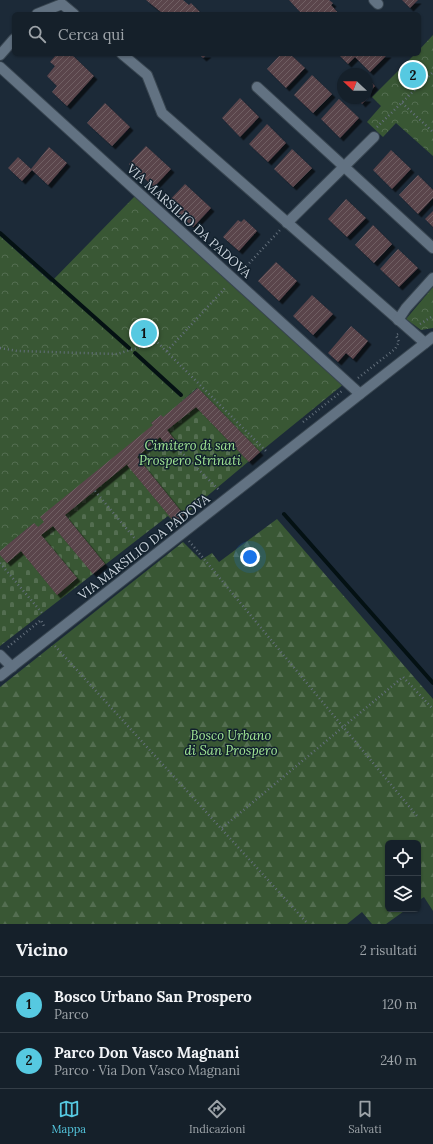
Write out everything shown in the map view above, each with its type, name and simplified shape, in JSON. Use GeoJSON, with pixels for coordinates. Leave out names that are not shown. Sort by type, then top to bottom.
{"type":"FeatureCollection","features":[{"type":"Feature","properties":{"kind":"street"},"geometry":{"type":"LineString","coordinates":[[42,12],[62,4],[72,12]]}},
{"type":"Feature","properties":{"kind":"street"},"geometry":{"type":"LineString","coordinates":[[0,55],[12,41]]}},
{"type":"Feature","properties":{"kind":"street"},"geometry":{"type":"LineString","coordinates":[[124,56],[147,75],[162,114],[402,323],[429,340]]}},
{"type":"Feature","properties":{"kind":"street","name":"VIA MARSILIO DA PADOVA"},"geometry":{"type":"LineString","coordinates":[[0,67],[360,394]]}},
{"type":"Feature","properties":{"kind":"street"},"geometry":{"type":"LineString","coordinates":[[257,87],[433,248]]}},
{"type":"Feature","properties":{"kind":"street"},"geometry":{"type":"LineString","coordinates":[[287,223],[374,137]]}},
{"type":"Feature","properties":{"kind":"street"},"geometry":{"type":"LineString","coordinates":[[402,323],[406,308],[433,278]]}},
{"type":"Feature","properties":{"kind":"street","name":"VIA MARSILIO DA PADOVA"},"geometry":{"type":"LineString","coordinates":[[0,676],[429,340]]}},
{"type":"Feature","properties":{"kind":"street"},"geometry":{"type":"LineString","coordinates":[[3,652],[12,667]]}},
{"type":"Feature","properties":{"kind":"path"},"geometry":{"type":"LineString","coordinates":[[374,137],[375,130],[433,72]]}},
{"type":"Feature","properties":{"kind":"path"},"geometry":{"type":"LineString","coordinates":[[402,103],[433,132]]}},
{"type":"Feature","properties":{"kind":"path"},"geometry":{"type":"LineString","coordinates":[[167,351],[287,223]]}},
{"type":"Feature","properties":{"kind":"path"},"geometry":{"type":"LineString","coordinates":[[302,423],[395,349],[399,342],[396,335],[402,323]]}},
{"type":"Feature","properties":{"kind":"path"},"geometry":{"type":"LineString","coordinates":[[0,348],[17,351],[117,354],[157,342],[266,451]]}},
{"type":"Feature","properties":{"kind":"path"},"geometry":{"type":"LineString","coordinates":[[175,446],[226,499]]}},
{"type":"Feature","properties":{"kind":"path"},"geometry":{"type":"LineString","coordinates":[[263,454],[272,446]]}},
{"type":"Feature","properties":{"kind":"path"},"geometry":{"type":"LineString","coordinates":[[219,490],[225,486]]}},
{"type":"Feature","properties":{"kind":"path"},"geometry":{"type":"LineString","coordinates":[[95,491],[136,540]]}},
{"type":"Feature","properties":{"kind":"path"},"geometry":{"type":"LineString","coordinates":[[182,534],[417,816]]}},
{"type":"Feature","properties":{"kind":"path"},"geometry":{"type":"LineString","coordinates":[[0,563],[42,613]]}},
{"type":"Feature","properties":{"kind":"path"},"geometry":{"type":"LineString","coordinates":[[3,652],[41,620],[49,638],[164,767],[222,828],[308,924]]}},
{"type":"Feature","properties":{"kind":"path"},"geometry":{"type":"LineString","coordinates":[[222,828],[403,677],[433,709]]}},
{"type":"Feature","properties":{"kind":"green space"},"geometry":{"type":"Polygon","coordinates":[[[433,35],[433,156],[396,123],[383,137],[367,122],[381,106],[373,98],[373,96],[413,56],[421,56],[421,48],[433,35]]]}},
{"type":"Feature","properties":{"kind":"green space"},"geometry":{"type":"Polygon","coordinates":[[[135,196],[345,383],[260,452],[197,388],[163,417],[161,415],[151,423],[153,425],[38,527],[34,523],[0,551],[0,236],[51,282],[135,196]]]}},
{"type":"Feature","properties":{"kind":"green space"},"geometry":{"type":"Polygon","coordinates":[[[433,287],[433,328],[421,330],[406,319],[433,287]]]}},
{"type":"Feature","properties":{"kind":"green space","name":"Cimitero di san Prospero Strinati"},"geometry":{"type":"Polygon","coordinates":[[[198,388],[260,452],[175,523],[168,516],[0,646],[0,551],[152,425],[151,423],[161,415],[163,416],[198,388]]]}},
{"type":"Feature","properties":{"kind":"green space","name":"Bosco Urbano di San Prospero"},"geometry":{"type":"Polygon","coordinates":[[[277,519],[433,699],[433,911],[424,897],[421,899],[421,840],[385,840],[385,912],[403,912],[386,924],[372,924],[362,912],[347,924],[0,924],[0,687],[183,542],[201,560],[212,553],[219,562],[277,519]]]}},
{"type":"Feature","properties":{"kind":"building"},"geometry":{"type":"Polygon","coordinates":[[[146,0],[183,0],[189,5],[191,3],[200,12],[161,12],[146,0]]]}},
{"type":"Feature","properties":{"kind":"building"},"geometry":{"type":"Polygon","coordinates":[[[289,0],[329,0],[333,3],[331,5],[337,12],[300,12],[289,0]]]}},
{"type":"Feature","properties":{"kind":"building"},"geometry":{"type":"Polygon","coordinates":[[[402,0],[418,0],[410,8],[402,0]]]}},
{"type":"Feature","properties":{"kind":"building"},"geometry":{"type":"Polygon","coordinates":[[[55,56],[73,56],[94,76],[67,106],[52,92],[57,86],[47,76],[55,66],[50,62],[55,56]]]}},
{"type":"Feature","properties":{"kind":"building"},"geometry":{"type":"Polygon","coordinates":[[[279,56],[292,56],[305,68],[286,88],[267,69],[279,56]]]}},
{"type":"Feature","properties":{"kind":"building"},"geometry":{"type":"Polygon","coordinates":[[[340,56],[386,56],[373,69],[366,68],[355,57],[348,64],[340,56]]]}},
{"type":"Feature","properties":{"kind":"building"},"geometry":{"type":"Polygon","coordinates":[[[312,75],[332,94],[313,113],[294,95],[312,75]]]}},
{"type":"Feature","properties":{"kind":"building"},"geometry":{"type":"Polygon","coordinates":[[[240,98],[259,117],[240,137],[222,118],[240,98]]]}},
{"type":"Feature","properties":{"kind":"building"},"geometry":{"type":"Polygon","coordinates":[[[337,101],[337,104],[344,104],[359,118],[340,138],[321,119],[337,101]]]}},
{"type":"Feature","properties":{"kind":"building"},"geometry":{"type":"Polygon","coordinates":[[[105,103],[130,127],[112,146],[87,123],[105,103]]]}},
{"type":"Feature","properties":{"kind":"building"},"geometry":{"type":"Polygon","coordinates":[[[267,124],[286,143],[268,162],[249,144],[267,124]]]}},
{"type":"Feature","properties":{"kind":"building"},"geometry":{"type":"Polygon","coordinates":[[[146,146],[171,169],[154,187],[129,164],[146,146]]]}},
{"type":"Feature","properties":{"kind":"building"},"geometry":{"type":"Polygon","coordinates":[[[49,147],[67,163],[48,185],[32,170],[22,181],[8,168],[18,157],[31,169],[49,147]]]}},
{"type":"Feature","properties":{"kind":"building"},"geometry":{"type":"Polygon","coordinates":[[[292,149],[312,168],[293,187],[274,169],[292,149]]]}},
{"type":"Feature","properties":{"kind":"building"},"geometry":{"type":"Polygon","coordinates":[[[391,150],[411,169],[392,189],[373,170],[391,150]]]}},
{"type":"Feature","properties":{"kind":"building"},"geometry":{"type":"Polygon","coordinates":[[[418,175],[433,190],[433,198],[418,214],[399,195],[418,175]]]}},
{"type":"Feature","properties":{"kind":"building"},"geometry":{"type":"Polygon","coordinates":[[[185,184],[211,208],[193,227],[167,203],[185,184]]]}},
{"type":"Feature","properties":{"kind":"building"},"geometry":{"type":"Polygon","coordinates":[[[346,199],[366,218],[347,237],[328,219],[346,199]]]}},
{"type":"Feature","properties":{"kind":"building"},"geometry":{"type":"Polygon","coordinates":[[[433,211],[433,227],[425,219],[433,211]]]}},
{"type":"Feature","properties":{"kind":"building"},"geometry":{"type":"Polygon","coordinates":[[[244,219],[257,231],[239,251],[223,237],[238,220],[241,222],[244,219]]]}},
{"type":"Feature","properties":{"kind":"building"},"geometry":{"type":"Polygon","coordinates":[[[373,225],[392,244],[374,263],[355,245],[373,225]]]}},
{"type":"Feature","properties":{"kind":"building"},"geometry":{"type":"Polygon","coordinates":[[[398,249],[418,268],[399,287],[380,269],[398,249]]]}},
{"type":"Feature","properties":{"kind":"building"},"geometry":{"type":"Polygon","coordinates":[[[276,262],[297,281],[279,301],[258,281],[276,262]]]}},
{"type":"Feature","properties":{"kind":"building"},"geometry":{"type":"Polygon","coordinates":[[[312,295],[333,314],[313,335],[293,316],[312,295]]]}},
{"type":"Feature","properties":{"kind":"building"},"geometry":{"type":"Polygon","coordinates":[[[351,326],[368,341],[353,359],[346,353],[338,362],[328,353],[351,326]]]}},
{"type":"Feature","properties":{"kind":"building"},"geometry":{"type":"Polygon","coordinates":[[[198,388],[260,452],[249,462],[196,407],[167,430],[178,444],[170,450],[160,437],[137,457],[184,515],[175,523],[127,465],[132,460],[65,515],[105,564],[93,574],[53,526],[41,535],[77,578],[57,595],[21,551],[7,563],[0,555],[0,551],[34,523],[38,527],[44,522],[40,517],[153,425],[151,423],[161,415],[163,417],[198,388]]]}},
{"type":"Feature","properties":{"kind":"waterway"},"geometry":{"type":"LineString","coordinates":[[0,233],[129,348]]}},
{"type":"Feature","properties":{"kind":"waterway"},"geometry":{"type":"LineString","coordinates":[[135,353],[181,395]]}},
{"type":"Feature","properties":{"kind":"waterway"},"geometry":{"type":"LineString","coordinates":[[284,514],[433,683]]}},
{"type":"Feature","properties":{"kind":"place","name":"Parco Don Vasco Magnani"},"geometry":{"type":"Point","coordinates":[413,75]}},
{"type":"Feature","properties":{"kind":"place","name":"Bosco Urbano San Prospero"},"geometry":{"type":"Point","coordinates":[144,333]}}]}
